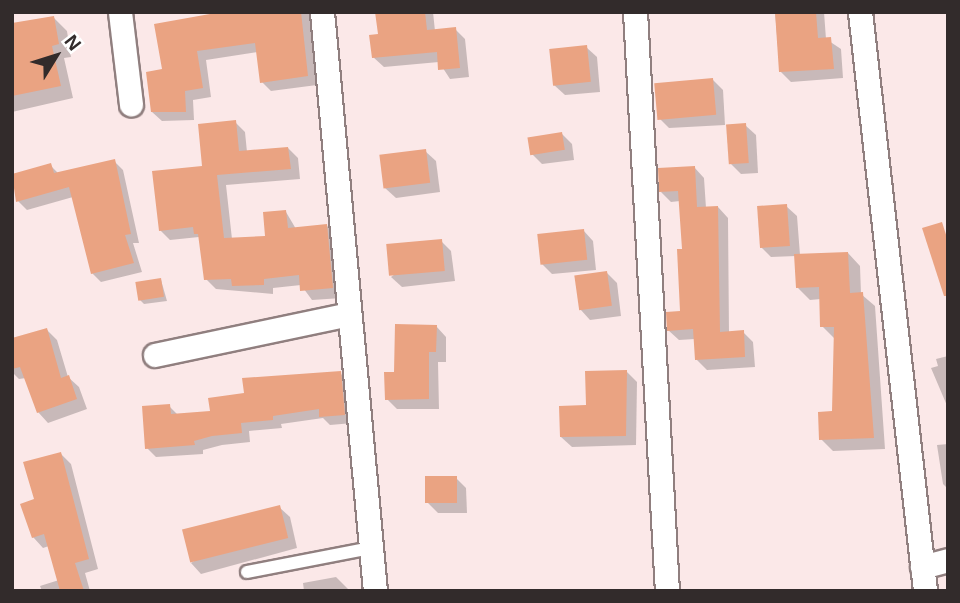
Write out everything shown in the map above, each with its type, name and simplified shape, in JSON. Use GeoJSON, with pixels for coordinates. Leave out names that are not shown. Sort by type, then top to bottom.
{"type":"FeatureCollection","features":[{"type":"Feature","properties":{"kind":"street"},"geometry":{"type":"LineString","coordinates":[[120,12],[131,104]]}},
{"type":"Feature","properties":{"kind":"street"},"geometry":{"type":"LineString","coordinates":[[322,12],[375,591]]}},
{"type":"Feature","properties":{"kind":"street"},"geometry":{"type":"LineString","coordinates":[[635,12],[667,591]]}},
{"type":"Feature","properties":{"kind":"street"},"geometry":{"type":"LineString","coordinates":[[860,12],[925,591]]}},
{"type":"Feature","properties":{"kind":"street"},"geometry":{"type":"LineString","coordinates":[[155,355],[349,314]]}},
{"type":"Feature","properties":{"kind":"street"},"geometry":{"type":"LineString","coordinates":[[922,567],[948,560]]}},
{"type":"Feature","properties":{"kind":"lane"},"geometry":{"type":"LineString","coordinates":[[247,572],[371,548]]}},
{"type":"Feature","properties":{"kind":"building"},"geometry":{"type":"Polygon","coordinates":[[[221,12],[301,12],[308,76],[260,83],[255,43],[197,51],[203,88],[185,91],[186,112],[151,112],[146,72],[162,69],[154,24],[221,12]]]}},
{"type":"Feature","properties":{"kind":"building"},"geometry":{"type":"Polygon","coordinates":[[[375,12],[425,12],[427,30],[456,27],[460,68],[438,70],[437,52],[372,58],[369,35],[378,34],[375,12]]]}},
{"type":"Feature","properties":{"kind":"building"},"geometry":{"type":"Polygon","coordinates":[[[775,12],[816,12],[818,38],[831,37],[834,69],[779,72],[775,12]]]}},
{"type":"Feature","properties":{"kind":"building"},"geometry":{"type":"Polygon","coordinates":[[[54,16],[59,44],[52,46],[61,86],[12,96],[12,23],[54,16]]]}},
{"type":"Feature","properties":{"kind":"building"},"geometry":{"type":"Polygon","coordinates":[[[587,45],[591,82],[553,86],[549,49],[587,45]]]}},
{"type":"Feature","properties":{"kind":"building"},"geometry":{"type":"Polygon","coordinates":[[[713,78],[716,115],[657,120],[654,83],[713,78]]]}},
{"type":"Feature","properties":{"kind":"building"},"geometry":{"type":"Polygon","coordinates":[[[236,120],[239,151],[288,147],[291,169],[217,175],[224,238],[265,236],[263,212],[286,210],[288,228],[327,224],[333,288],[300,291],[299,275],[264,279],[264,285],[232,286],[231,279],[204,280],[198,234],[194,234],[193,227],[159,231],[152,171],[202,166],[198,124],[236,120]]]}},
{"type":"Feature","properties":{"kind":"building"},"geometry":{"type":"Polygon","coordinates":[[[746,123],[749,163],[729,164],[726,124],[746,123]]]}},
{"type":"Feature","properties":{"kind":"building"},"geometry":{"type":"Polygon","coordinates":[[[562,132],[565,150],[530,155],[527,137],[562,132]]]}},
{"type":"Feature","properties":{"kind":"building"},"geometry":{"type":"Polygon","coordinates":[[[426,149],[430,183],[383,188],[379,155],[426,149]]]}},
{"type":"Feature","properties":{"kind":"building"},"geometry":{"type":"Polygon","coordinates":[[[115,159],[131,234],[125,235],[134,263],[91,274],[69,187],[16,202],[12,174],[51,163],[54,173],[115,159]]]}},
{"type":"Feature","properties":{"kind":"building"},"geometry":{"type":"Polygon","coordinates":[[[695,166],[697,207],[718,206],[720,332],[744,330],[745,357],[695,360],[693,329],[667,331],[666,312],[680,311],[677,249],[682,249],[678,191],[659,192],[658,168],[695,166]]]}},
{"type":"Feature","properties":{"kind":"building"},"geometry":{"type":"Polygon","coordinates":[[[787,204],[790,246],[760,248],[757,206],[787,204]]]}},
{"type":"Feature","properties":{"kind":"building"},"geometry":{"type":"Polygon","coordinates":[[[942,222],[948,241],[948,296],[944,296],[922,228],[942,222]]]}},
{"type":"Feature","properties":{"kind":"building"},"geometry":{"type":"Polygon","coordinates":[[[584,229],[587,260],[540,265],[537,234],[584,229]]]}},
{"type":"Feature","properties":{"kind":"building"},"geometry":{"type":"Polygon","coordinates":[[[442,239],[445,271],[389,276],[386,244],[442,239]]]}},
{"type":"Feature","properties":{"kind":"building"},"geometry":{"type":"Polygon","coordinates":[[[848,252],[850,293],[863,292],[874,438],[819,440],[818,412],[832,411],[834,327],[820,327],[819,287],[796,288],[794,254],[848,252]]]}},
{"type":"Feature","properties":{"kind":"building"},"geometry":{"type":"Polygon","coordinates":[[[607,271],[612,306],[579,310],[574,276],[607,271]]]}},
{"type":"Feature","properties":{"kind":"building"},"geometry":{"type":"Polygon","coordinates":[[[161,278],[164,297],[138,301],[135,282],[161,278]]]}},
{"type":"Feature","properties":{"kind":"building"},"geometry":{"type":"Polygon","coordinates":[[[395,324],[437,325],[436,352],[429,352],[429,399],[385,400],[384,372],[394,372],[395,324]]]}},
{"type":"Feature","properties":{"kind":"building"},"geometry":{"type":"Polygon","coordinates":[[[47,328],[61,378],[69,375],[77,399],[37,413],[20,367],[12,369],[12,338],[47,328]]]}},
{"type":"Feature","properties":{"kind":"building"},"geometry":{"type":"Polygon","coordinates":[[[627,370],[626,436],[560,437],[559,406],[586,405],[585,371],[627,370]]]}},
{"type":"Feature","properties":{"kind":"building"},"geometry":{"type":"Polygon","coordinates":[[[341,371],[345,415],[319,417],[319,409],[273,416],[273,420],[241,423],[242,433],[212,436],[194,441],[195,445],[145,449],[142,406],[170,404],[171,414],[210,411],[208,398],[244,393],[242,378],[341,371]]]}},
{"type":"Feature","properties":{"kind":"building"},"geometry":{"type":"Polygon","coordinates":[[[61,452],[89,559],[75,563],[84,591],[60,591],[44,534],[32,538],[20,504],[34,499],[23,462],[61,452]]]}},
{"type":"Feature","properties":{"kind":"building"},"geometry":{"type":"Polygon","coordinates":[[[425,476],[457,476],[457,503],[425,503],[425,476]]]}},
{"type":"Feature","properties":{"kind":"building"},"geometry":{"type":"Polygon","coordinates":[[[280,505],[288,538],[190,562],[182,529],[280,505]]]}}]}
